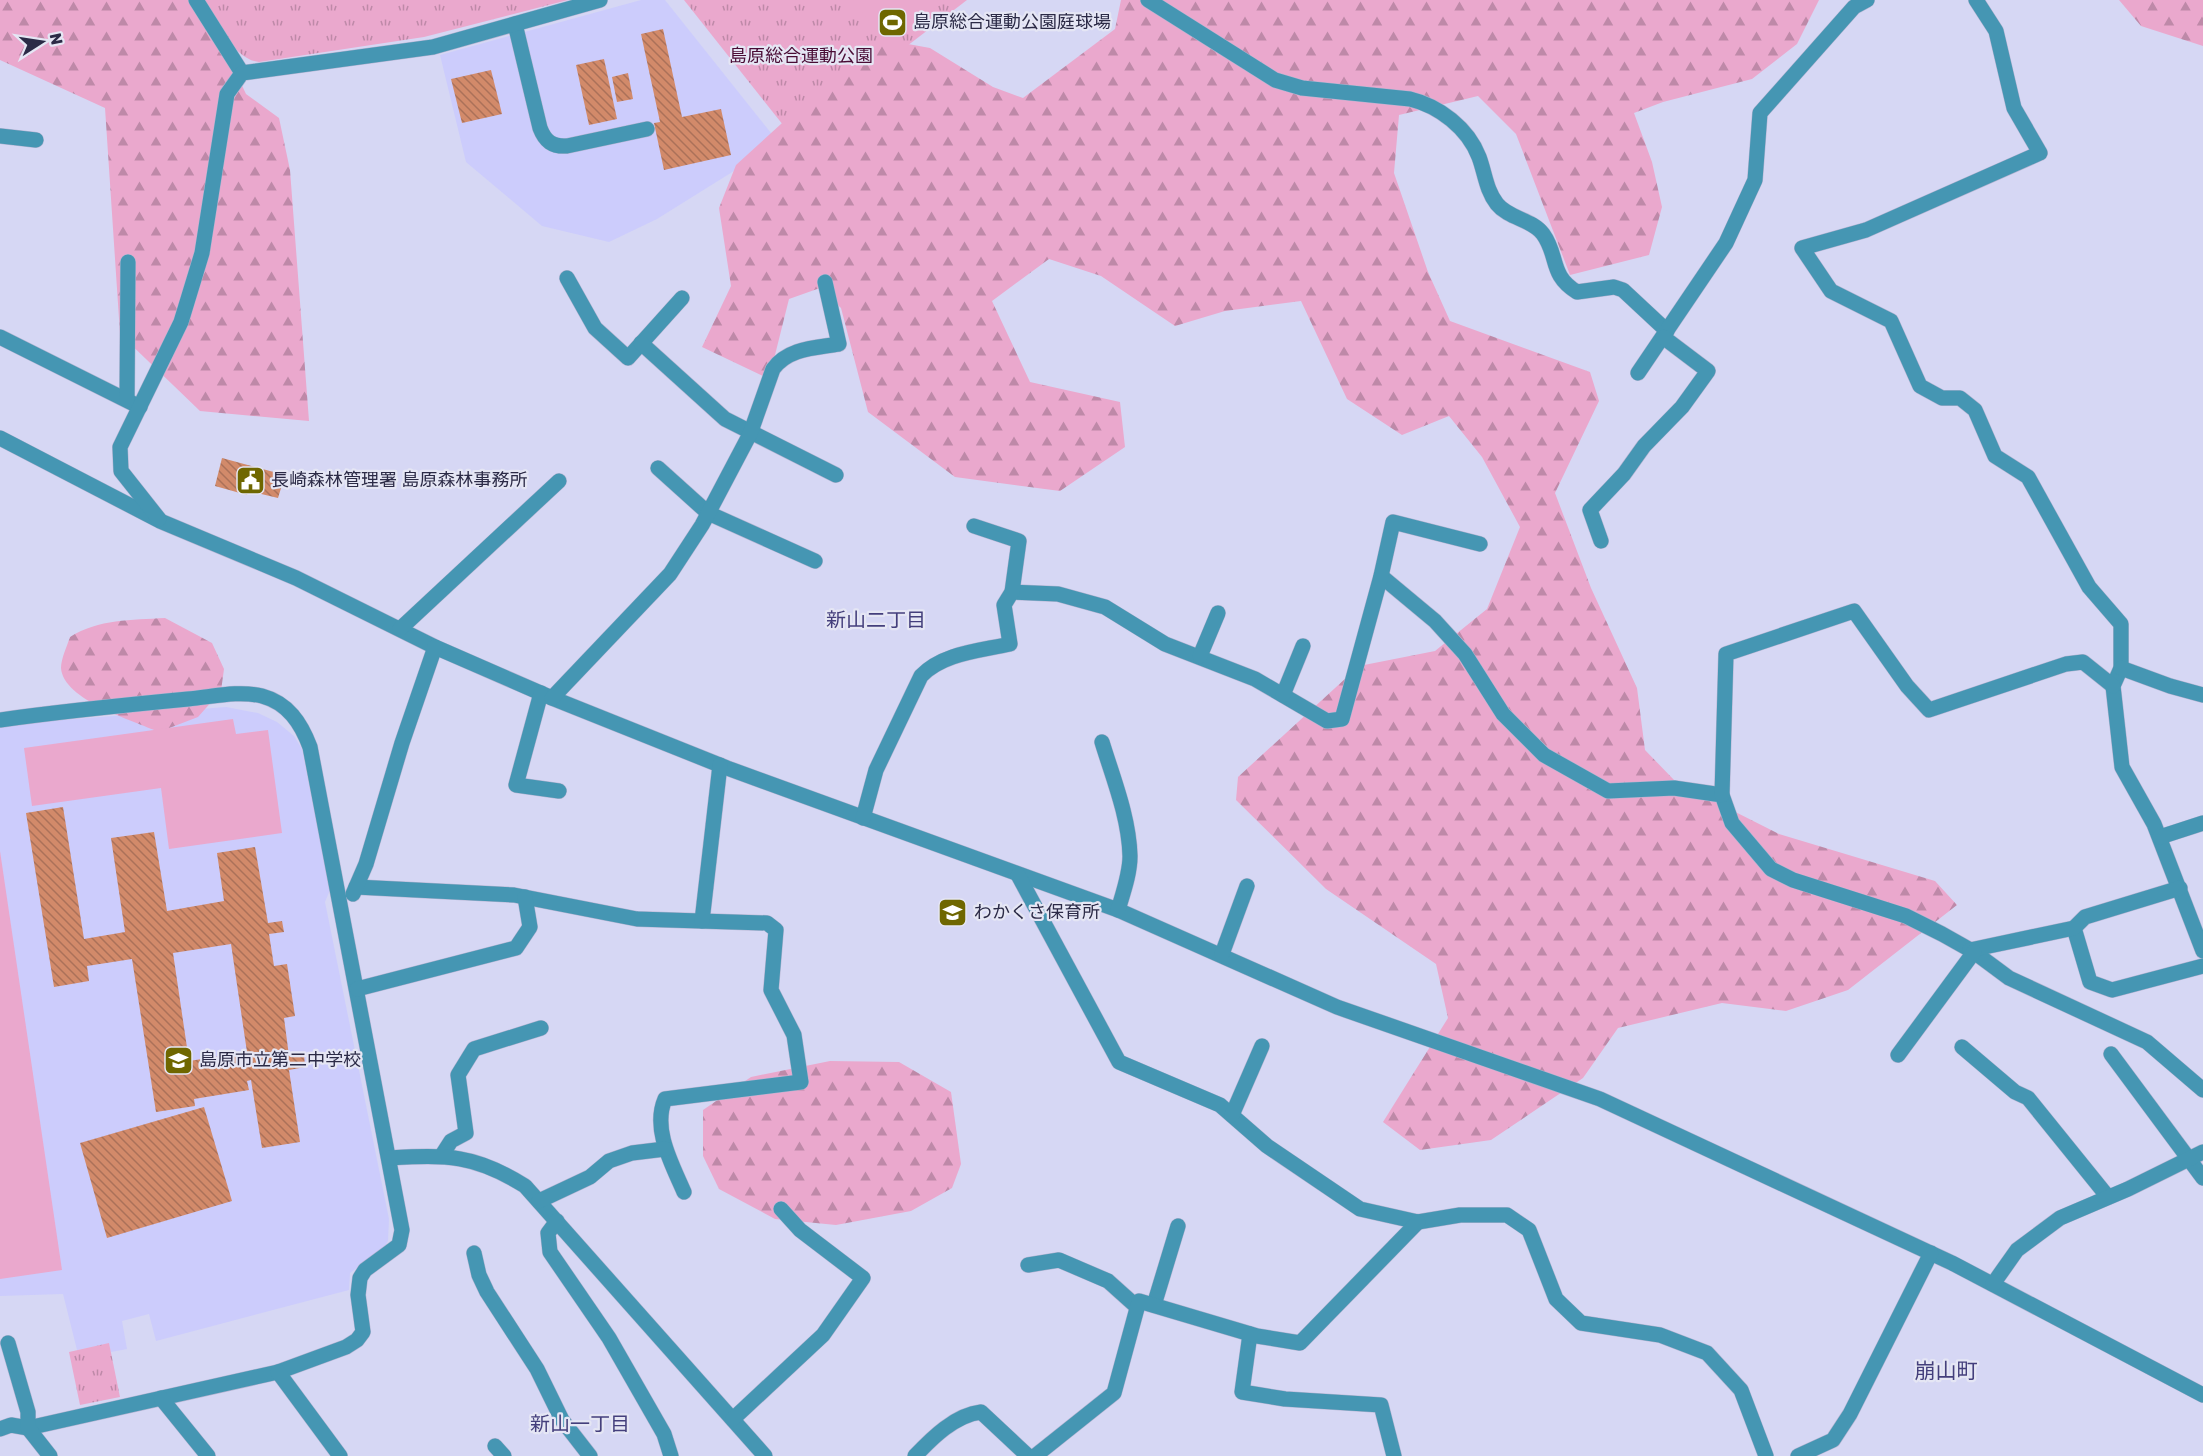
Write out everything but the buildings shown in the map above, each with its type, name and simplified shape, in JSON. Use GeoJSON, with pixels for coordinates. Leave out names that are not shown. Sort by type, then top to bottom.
{"type":"FeatureCollection","features":[{"type":"Feature","properties":{"kind":"street"},"geometry":{"type":"LineString","coordinates":[[196,0],[242,73]]}},
{"type":"Feature","properties":{"kind":"street"},"geometry":{"type":"LineString","coordinates":[[160,521],[126,479],[119,459],[120,447],[134,404],[181,322],[201,253],[227,94],[242,73],[433,47],[600,0]]}},
{"type":"Feature","properties":{"kind":"street"},"geometry":{"type":"LineString","coordinates":[[1148,0],[1275,80],[1302,88],[1410,99],[1428,104],[1440,111],[1468,137],[1478,155],[1489,190],[1497,204],[1506,212],[1532,224],[1542,232],[1548,241],[1562,281],[1577,292],[1614,287],[1623,290],[1665,334],[1708,371],[1682,407],[1644,446],[1624,474],[1590,510],[1600,541]]}},
{"type":"Feature","properties":{"kind":"street"},"geometry":{"type":"LineString","coordinates":[[1638,373],[1726,243],[1755,180],[1760,113],[1854,8],[1867,0]]}},
{"type":"Feature","properties":{"kind":"street"},"geometry":{"type":"LineString","coordinates":[[1976,0],[1996,31],[2014,108],[2040,153],[1866,230],[1802,248],[1831,291],[1891,321],[1920,386],[1942,398],[1960,398],[1975,410],[1995,456],[2028,477],[2089,587],[2121,624],[2121,668],[2112,686],[2122,766],[2160,837],[2203,951]]}},
{"type":"Feature","properties":{"kind":"street"},"geometry":{"type":"LineString","coordinates":[[515,24],[540,128],[548,142],[567,146],[647,129]]}},
{"type":"Feature","properties":{"kind":"street"},"geometry":{"type":"LineString","coordinates":[[0,136],[36,140]]}},
{"type":"Feature","properties":{"kind":"street"},"geometry":{"type":"LineString","coordinates":[[128,262],[134,404]]}},
{"type":"Feature","properties":{"kind":"street"},"geometry":{"type":"LineString","coordinates":[[567,278],[595,328],[628,358],[682,298]]}},
{"type":"Feature","properties":{"kind":"street"},"geometry":{"type":"LineString","coordinates":[[559,791],[516,785],[546,695],[670,574],[708,513],[750,434],[773,369],[779,361],[787,354],[839,344],[825,282]]}},
{"type":"Feature","properties":{"kind":"street"},"geometry":{"type":"LineString","coordinates":[[0,338],[134,404]]}},
{"type":"Feature","properties":{"kind":"street"},"geometry":{"type":"LineString","coordinates":[[641,344],[725,419],[750,434],[836,476]]}},
{"type":"Feature","properties":{"kind":"street"},"geometry":{"type":"LineString","coordinates":[[0,438],[160,521],[296,578],[435,646],[546,695],[720,765],[1118,910],[1222,954],[1337,1007],[1600,1099],[1931,1253],[2203,1395]]}},
{"type":"Feature","properties":{"kind":"street"},"geometry":{"type":"LineString","coordinates":[[658,468],[708,513],[816,561]]}},
{"type":"Feature","properties":{"kind":"street"},"geometry":{"type":"LineString","coordinates":[[400,629],[559,480]]}},
{"type":"Feature","properties":{"kind":"street"},"geometry":{"type":"LineString","coordinates":[[1012,592],[1058,594],[1105,607],[1165,644],[1255,679],[1327,721],[1342,719],[1381,576],[1393,522],[1480,544]]}},
{"type":"Feature","properties":{"kind":"street"},"geometry":{"type":"LineString","coordinates":[[863,818],[876,770],[921,676],[931,666],[944,659],[1010,644],[1004,605],[1012,592],[1018,541],[974,526]]}},
{"type":"Feature","properties":{"kind":"street"},"geometry":{"type":"LineString","coordinates":[[1381,576],[1435,621],[1464,654],[1503,714],[1544,756],[1608,791],[1674,788],[1722,795]]}},
{"type":"Feature","properties":{"kind":"street"},"geometry":{"type":"LineString","coordinates":[[2112,686],[2083,662],[2066,664],[1929,710],[1907,686],[1854,611],[1726,654],[1722,795],[1732,823],[1771,869],[1793,880],[1906,916],[1972,951],[2009,978],[2147,1042],[2203,1090]]}},
{"type":"Feature","properties":{"kind":"street"},"geometry":{"type":"LineString","coordinates":[[1200,656],[1218,613]]}},
{"type":"Feature","properties":{"kind":"street"},"geometry":{"type":"LineString","coordinates":[[343,916],[366,864],[402,743],[435,646]]}},
{"type":"Feature","properties":{"kind":"street"},"geometry":{"type":"LineString","coordinates":[[1283,695],[1303,646]]}},
{"type":"Feature","properties":{"kind":"street"},"geometry":{"type":"LineString","coordinates":[[2121,668],[2203,695]]}},
{"type":"Feature","properties":{"kind":"street"},"geometry":{"type":"LineString","coordinates":[[0,720],[80,708],[245,693],[277,702],[292,713],[303,728],[310,747],[389,1158],[402,1238],[394,1251],[365,1270],[360,1278],[358,1295],[364,1321],[363,1332],[357,1340],[346,1347],[278,1372],[28,1428],[11,1425],[0,1429]]}},
{"type":"Feature","properties":{"kind":"street"},"geometry":{"type":"LineString","coordinates":[[1102,742],[1123,810],[1130,857],[1118,910]]}},
{"type":"Feature","properties":{"kind":"street"},"geometry":{"type":"LineString","coordinates":[[702,921],[720,765]]}},
{"type":"Feature","properties":{"kind":"street"},"geometry":{"type":"LineString","coordinates":[[2160,837],[2203,823]]}},
{"type":"Feature","properties":{"kind":"street"},"geometry":{"type":"LineString","coordinates":[[1018,875],[1119,1062],[1220,1105],[1267,1146],[1360,1209],[1418,1222],[1460,1215],[1507,1215],[1529,1230],[1556,1299],[1581,1323],[1660,1335],[1707,1353],[1741,1390],[1766,1456]]}},
{"type":"Feature","properties":{"kind":"street"},"geometry":{"type":"LineString","coordinates":[[1222,954],[1247,886]]}},
{"type":"Feature","properties":{"kind":"street"},"geometry":{"type":"LineString","coordinates":[[356,887],[525,897],[636,919],[767,923],[776,930],[771,990],[794,1035],[801,1082],[665,1099],[660,1111],[665,1149],[684,1191]]}},
{"type":"Feature","properties":{"kind":"street"},"geometry":{"type":"LineString","coordinates":[[1898,1055],[1972,951],[2074,928],[2085,917],[2180,888]]}},
{"type":"Feature","properties":{"kind":"street"},"geometry":{"type":"LineString","coordinates":[[357,989],[516,948],[530,927],[525,897]]}},
{"type":"Feature","properties":{"kind":"street"},"geometry":{"type":"LineString","coordinates":[[2074,928],[2090,982],[2112,990],[2203,966]]}},
{"type":"Feature","properties":{"kind":"street"},"geometry":{"type":"LineString","coordinates":[[442,1155],[451,1140],[466,1132],[458,1075],[474,1049],[541,1028]]}},
{"type":"Feature","properties":{"kind":"street"},"geometry":{"type":"LineString","coordinates":[[1232,1115],[1262,1046]]}},
{"type":"Feature","properties":{"kind":"street"},"geometry":{"type":"LineString","coordinates":[[1962,1047],[2015,1092],[2028,1098],[2108,1197]]}},
{"type":"Feature","properties":{"kind":"street"},"geometry":{"type":"LineString","coordinates":[[2111,1054],[2203,1178]]}},
{"type":"Feature","properties":{"kind":"street"},"geometry":{"type":"LineString","coordinates":[[539,1201],[590,1177],[609,1161],[632,1153],[665,1149]]}},
{"type":"Feature","properties":{"kind":"street"},"geometry":{"type":"LineString","coordinates":[[1993,1284],[2018,1250],[2060,1218],[2203,1152]]}},
{"type":"Feature","properties":{"kind":"street"},"geometry":{"type":"LineString","coordinates":[[389,1158],[442,1155],[472,1160],[499,1169],[525,1186],[765,1456]]}},
{"type":"Feature","properties":{"kind":"street"},"geometry":{"type":"LineString","coordinates":[[733,1419],[823,1335],[863,1278],[800,1230],[781,1209]]}},
{"type":"Feature","properties":{"kind":"street"},"geometry":{"type":"LineString","coordinates":[[557,1221],[548,1233],[550,1252],[609,1338],[664,1434],[671,1456]]}},
{"type":"Feature","properties":{"kind":"street"},"geometry":{"type":"LineString","coordinates":[[1035,1456],[1114,1393],[1139,1301],[1250,1334],[1300,1343],[1418,1222]]}},
{"type":"Feature","properties":{"kind":"street"},"geometry":{"type":"LineString","coordinates":[[1154,1305],[1178,1226]]}},
{"type":"Feature","properties":{"kind":"street"},"geometry":{"type":"LineString","coordinates":[[474,1253],[478,1275],[487,1293],[537,1369],[562,1420],[591,1456]]}},
{"type":"Feature","properties":{"kind":"street"},"geometry":{"type":"LineString","coordinates":[[1798,1456],[1833,1440],[1850,1414],[1931,1253]]}},
{"type":"Feature","properties":{"kind":"street"},"geometry":{"type":"LineString","coordinates":[[1028,1265],[1059,1260],[1107,1281],[1137,1307]]}},
{"type":"Feature","properties":{"kind":"street"},"geometry":{"type":"LineString","coordinates":[[1250,1334],[1242,1392],[1285,1399],[1381,1405],[1394,1456]]}},
{"type":"Feature","properties":{"kind":"street"},"geometry":{"type":"LineString","coordinates":[[8,1343],[28,1412],[28,1428],[50,1456]]}},
{"type":"Feature","properties":{"kind":"street"},"geometry":{"type":"LineString","coordinates":[[278,1372],[340,1456]]}},
{"type":"Feature","properties":{"kind":"street"},"geometry":{"type":"LineString","coordinates":[[161,1398],[208,1456]]}},
{"type":"Feature","properties":{"kind":"street"},"geometry":{"type":"LineString","coordinates":[[915,1456],[935,1435],[971,1413],[981,1412],[1028,1456]]}},
{"type":"Feature","properties":{"kind":"shaded area"},"geometry":{"type":"Polygon","coordinates":[[[641,0],[665,0],[779,143],[657,219],[609,242],[542,226],[466,162],[440,55],[641,0]]]}},
{"type":"Feature","properties":{"kind":"shaded area","name":"島原市立第二中学校"},"geometry":{"type":"Polygon","coordinates":[[[226,707],[258,713],[277,722],[294,736],[302,749],[330,890],[325,902],[389,1219],[388,1241],[384,1248],[350,1273],[349,1290],[156,1341],[149,1314],[122,1321],[127,1349],[111,1352],[109,1344],[77,1350],[63,1294],[0,1296],[0,725],[226,707]]]}},
{"type":"Feature","properties":{"kind":"green space"},"geometry":{"type":"Polygon","coordinates":[[[0,0],[209,0],[215,29],[246,94],[279,118],[290,170],[309,421],[200,411],[120,334],[105,108],[0,60],[0,0]]]}},
{"type":"Feature","properties":{"kind":"green space"},"geometry":{"type":"Polygon","coordinates":[[[205,0],[568,0],[424,37],[259,62],[249,59],[233,46],[205,0]]]}},
{"type":"Feature","properties":{"kind":"green space","name":"島原総合運動公園"},"geometry":{"type":"Polygon","coordinates":[[[684,0],[967,0],[791,135],[684,0]]]}},
{"type":"Feature","properties":{"kind":"green space","name":"島原総合運動公園庭球場"},"geometry":{"type":"Polygon","coordinates":[[[853,0],[945,0],[886,44],[853,0]]]}},
{"type":"Feature","properties":{"kind":"green space"},"geometry":{"type":"Polygon","coordinates":[[[1121,0],[1819,0],[1797,44],[1752,79],[1663,102],[1634,113],[1652,162],[1662,207],[1649,255],[1570,275],[1516,134],[1478,96],[1399,115],[1394,173],[1428,272],[1450,321],[1590,372],[1599,401],[1555,493],[1591,588],[1637,688],[1645,750],[1676,782],[1779,834],[1935,881],[1957,905],[1848,990],[1786,1011],[1722,1003],[1618,1028],[1583,1078],[1491,1140],[1420,1150],[1383,1122],[1448,1018],[1436,964],[1326,889],[1236,800],[1238,777],[1359,666],[1435,651],[1487,609],[1520,527],[1482,457],[1449,416],[1402,435],[1347,399],[1301,301],[1225,311],[1175,326],[1101,276],[1049,259],[992,301],[1030,382],[1120,402],[1125,447],[1060,491],[955,477],[868,412],[841,308],[820,288],[789,299],[769,379],[702,347],[731,286],[719,208],[736,165],[814,94],[886,40],[930,48],[993,87],[1023,98],[1115,29],[1121,0]]]}},
{"type":"Feature","properties":{"kind":"green space"},"geometry":{"type":"Polygon","coordinates":[[[2119,0],[2203,0],[2203,46],[2141,26],[2119,0]]]}},
{"type":"Feature","properties":{"kind":"green space"},"geometry":{"type":"Polygon","coordinates":[[[165,618],[212,643],[224,669],[221,691],[198,717],[159,732],[101,708],[74,690],[65,679],[61,664],[70,637],[104,624],[165,618]]]}},
{"type":"Feature","properties":{"kind":"green space"},"geometry":{"type":"Polygon","coordinates":[[[233,719],[236,734],[268,730],[282,833],[169,849],[161,788],[32,806],[24,748],[233,719]]]}},
{"type":"Feature","properties":{"kind":"green space"},"geometry":{"type":"Polygon","coordinates":[[[0,851],[62,1270],[0,1279],[0,851]]]}},
{"type":"Feature","properties":{"kind":"green space"},"geometry":{"type":"Polygon","coordinates":[[[830,1061],[899,1062],[951,1092],[961,1164],[952,1188],[911,1211],[836,1225],[775,1219],[719,1189],[703,1156],[703,1110],[751,1077],[830,1061]]]}},
{"type":"Feature","properties":{"kind":"green space"},"geometry":{"type":"Polygon","coordinates":[[[109,1343],[120,1397],[80,1405],[69,1352],[109,1343]]]}},
{"type":"Feature","properties":{"kind":"place","name":"島原総合運動公園庭球場"},"geometry":{"type":"Point","coordinates":[892,22]}},
{"type":"Feature","properties":{"kind":"place","name":"長崎森林管理署 島原森林事務所"},"geometry":{"type":"Point","coordinates":[250,480]}},
{"type":"Feature","properties":{"kind":"place","name":"わかくさ保育所"},"geometry":{"type":"Point","coordinates":[953,912]}},
{"type":"Feature","properties":{"kind":"place","name":"島原市立第二中学校"},"geometry":{"type":"Point","coordinates":[178,1060]}},
{"type":"Feature","properties":{"kind":"district","name":"新山二丁目"},"geometry":{"type":"Point","coordinates":[876,620]}},
{"type":"Feature","properties":{"kind":"district","name":"崩山町"},"geometry":{"type":"Point","coordinates":[1946,1370]}},
{"type":"Feature","properties":{"kind":"district","name":"新山一丁目"},"geometry":{"type":"Point","coordinates":[580,1424]}}]}
